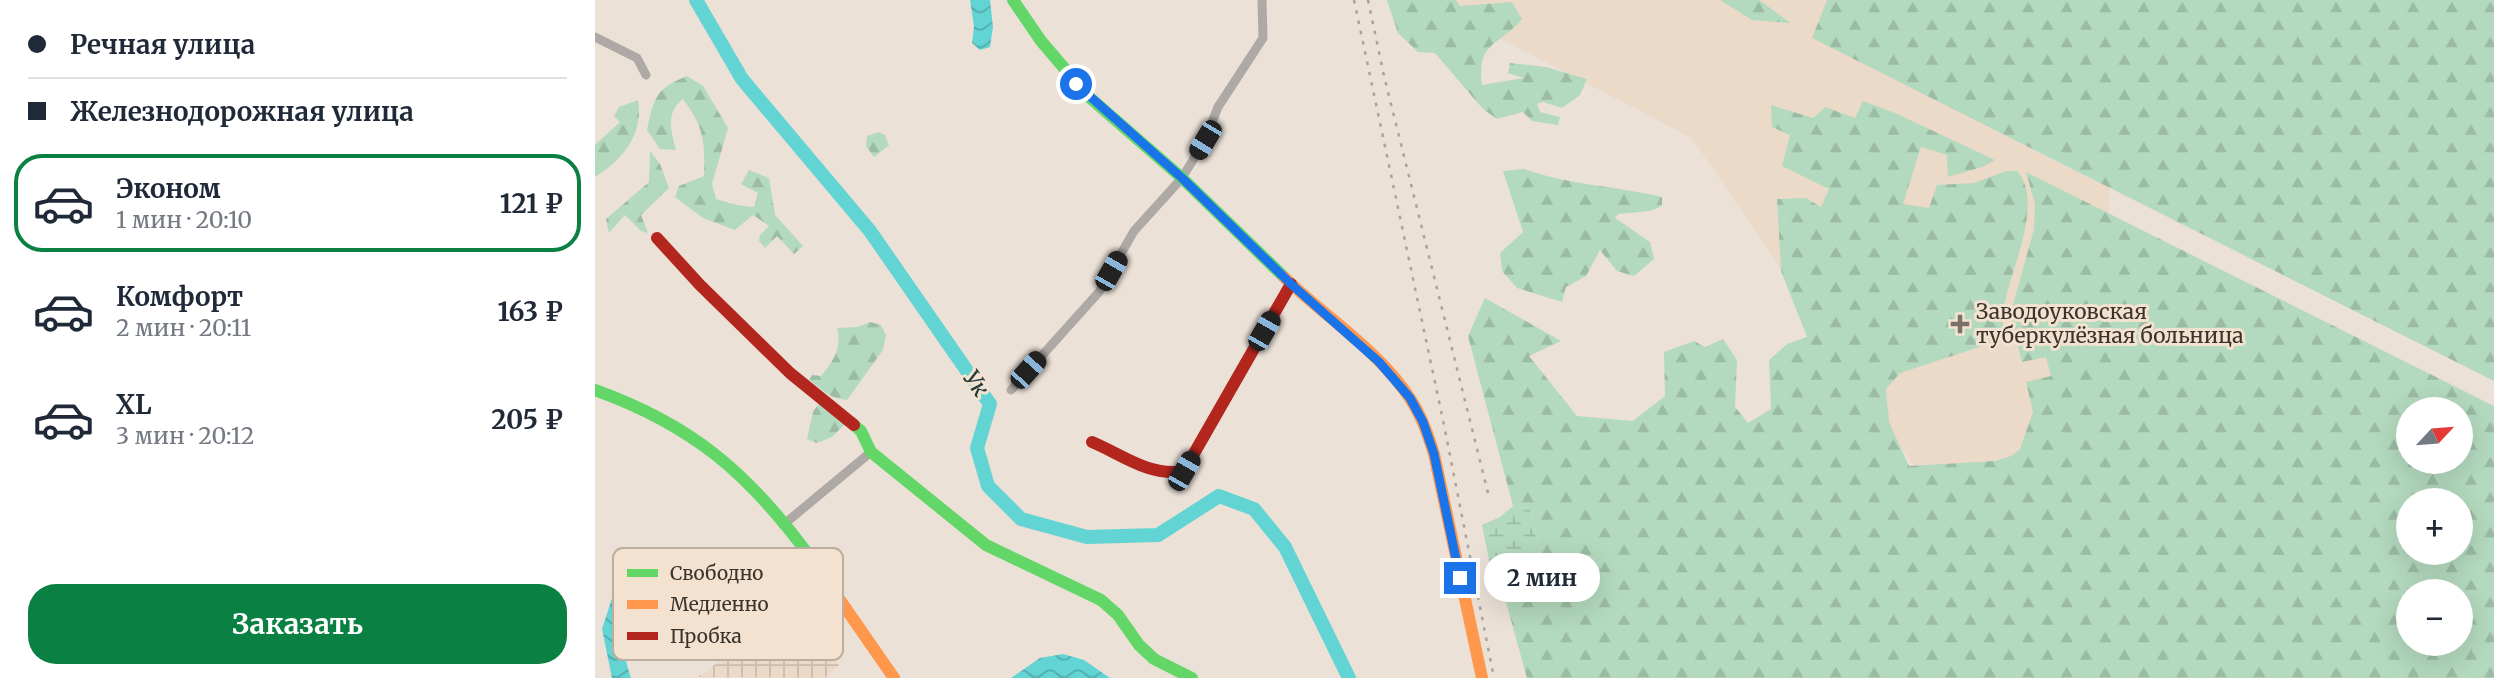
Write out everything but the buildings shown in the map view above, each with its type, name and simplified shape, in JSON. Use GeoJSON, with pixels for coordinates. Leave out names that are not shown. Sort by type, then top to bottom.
{"type":"FeatureCollection","features":[{"type":"Feature","properties":{"kind":"street"},"geometry":{"type":"LineString","coordinates":[[1013,0],[1041,41],[1088,96],[1182,178],[1291,284],[1379,362],[1410,398],[1423,422],[1434,454],[1482,678]]}},
{"type":"Feature","properties":{"kind":"street"},"geometry":{"type":"LineString","coordinates":[[1011,390],[1100,292],[1134,231],[1182,178],[1205,140],[1218,107],[1263,38],[1262,0]]}},
{"type":"Feature","properties":{"kind":"street"},"geometry":{"type":"LineString","coordinates":[[595,37],[637,58],[646,75]]}},
{"type":"Feature","properties":{"kind":"street"},"geometry":{"type":"LineString","coordinates":[[657,238],[700,285],[790,373],[861,431],[871,453],[986,545],[1101,600],[1118,615],[1139,645],[1154,659],[1192,678]]}},
{"type":"Feature","properties":{"kind":"street"},"geometry":{"type":"LineString","coordinates":[[1092,442],[1132,463],[1164,473],[1184,471],[1291,284]]}},
{"type":"Feature","properties":{"kind":"street"},"geometry":{"type":"LineString","coordinates":[[595,390],[636,404],[693,437],[754,490],[801,548]]}},
{"type":"Feature","properties":{"kind":"street"},"geometry":{"type":"LineString","coordinates":[[783,525],[871,453]]}},
{"type":"Feature","properties":{"kind":"street"},"geometry":{"type":"LineString","coordinates":[[843,605],[894,678]]}},
{"type":"Feature","properties":{"kind":"shaded area","name":"Заводоуковская туберкулёзная больница"},"geometry":{"type":"Polygon","coordinates":[[[1426,0],[1872,0],[2110,180],[2096,468],[1936,499],[1692,138],[1426,0]]]}},
{"type":"Feature","properties":{"kind":"shaded area"},"geometry":{"type":"Polygon","coordinates":[[[721,660],[835,660],[839,665],[825,678],[698,677],[721,660]]]}},
{"type":"Feature","properties":{"kind":"green space"},"geometry":{"type":"Polygon","coordinates":[[[1387,0],[1456,0],[1460,6],[1512,2],[1522,19],[1486,52],[1481,71],[1482,85],[1524,78],[1508,73],[1510,63],[1546,67],[1587,79],[1580,95],[1562,108],[1543,102],[1537,104],[1540,112],[1560,117],[1558,125],[1532,121],[1523,112],[1497,119],[1483,109],[1435,53],[1418,52],[1398,33],[1387,0]]]}},
{"type":"Feature","properties":{"kind":"green space"},"geometry":{"type":"Polygon","coordinates":[[[1720,0],[1759,0],[1791,23],[1752,20],[1720,0]]]}},
{"type":"Feature","properties":{"kind":"green space"},"geometry":{"type":"Polygon","coordinates":[[[1827,0],[2494,0],[2494,381],[1812,38],[1827,0]]]}},
{"type":"Feature","properties":{"kind":"green space"},"geometry":{"type":"Polygon","coordinates":[[[687,76],[703,86],[728,128],[712,184],[716,199],[754,207],[758,193],[741,184],[749,170],[769,178],[775,215],[803,246],[794,254],[777,236],[765,248],[759,241],[760,235],[769,226],[753,215],[735,230],[703,218],[675,197],[679,186],[704,176],[704,153],[699,126],[683,99],[674,110],[671,123],[676,150],[660,149],[647,130],[654,102],[662,90],[687,76]]]}},
{"type":"Feature","properties":{"kind":"green space"},"geometry":{"type":"Polygon","coordinates":[[[638,100],[638,124],[629,144],[614,162],[595,177],[595,145],[620,122],[614,116],[619,107],[638,100]]]}},
{"type":"Feature","properties":{"kind":"green space"},"geometry":{"type":"Polygon","coordinates":[[[1863,101],[1895,113],[1995,160],[1982,167],[1948,177],[1947,155],[1921,147],[1903,204],[1929,208],[1937,185],[1974,183],[2006,171],[2017,171],[2025,185],[2027,220],[2006,296],[2003,312],[2004,339],[1900,373],[1886,389],[1889,422],[1909,466],[1995,461],[2011,456],[2020,449],[2033,412],[2026,382],[2051,376],[2046,357],[2022,362],[2010,316],[2034,229],[2035,204],[2026,172],[2494,406],[2494,678],[1527,678],[1506,602],[1546,581],[1530,509],[1513,506],[1468,336],[1485,298],[1561,341],[1529,356],[1577,416],[1633,421],[1665,396],[1664,352],[1694,341],[1705,347],[1723,339],[1737,360],[1735,407],[1748,423],[1771,409],[1769,360],[1787,344],[1807,337],[1781,271],[1777,199],[1806,198],[1821,207],[1829,189],[1782,166],[1790,135],[1772,127],[1771,105],[1813,118],[1825,107],[1855,118],[1863,101]]]}},
{"type":"Feature","properties":{"kind":"green space"},"geometry":{"type":"Polygon","coordinates":[[[879,132],[885,135],[889,145],[874,157],[866,146],[867,136],[879,132]]]}},
{"type":"Feature","properties":{"kind":"green space"},"geometry":{"type":"Polygon","coordinates":[[[650,151],[660,164],[669,188],[641,215],[648,233],[641,231],[625,215],[609,233],[606,219],[649,182],[650,151]]]}},
{"type":"Feature","properties":{"kind":"green space"},"geometry":{"type":"Polygon","coordinates":[[[1524,169],[1558,179],[1662,197],[1662,206],[1650,211],[1618,214],[1615,218],[1650,242],[1654,259],[1634,276],[1617,271],[1600,250],[1586,276],[1566,287],[1562,302],[1517,288],[1502,271],[1500,253],[1523,232],[1503,171],[1524,169]]]}},
{"type":"Feature","properties":{"kind":"green space"},"geometry":{"type":"Polygon","coordinates":[[[870,322],[881,325],[886,335],[883,350],[847,400],[830,395],[809,380],[812,375],[821,376],[833,359],[838,348],[837,328],[858,327],[870,322]]]}},
{"type":"Feature","properties":{"kind":"green space"},"geometry":{"type":"Polygon","coordinates":[[[820,402],[845,424],[832,437],[817,443],[807,439],[813,412],[820,402]]]}},
{"type":"Feature","properties":{"kind":"green space"},"geometry":{"type":"Polygon","coordinates":[[[1513,506],[1530,509],[1546,581],[1506,602],[1497,600],[1482,525],[1500,517],[1513,506]]]}},
{"type":"Feature","properties":{"kind":"water"},"geometry":{"type":"Polygon","coordinates":[[[970,0],[990,0],[993,27],[990,47],[980,50],[972,43],[974,26],[970,0]]]}},
{"type":"Feature","properties":{"kind":"water"},"geometry":{"type":"Polygon","coordinates":[[[613,595],[613,660],[626,660],[631,678],[612,678],[602,629],[613,595]]]}},
{"type":"Feature","properties":{"kind":"water"},"geometry":{"type":"Polygon","coordinates":[[[1063,654],[1084,660],[1110,678],[1011,678],[1040,658],[1063,654]]]}},
{"type":"Feature","properties":{"kind":"waterway","name":"Ук"},"geometry":{"type":"LineString","coordinates":[[696,0],[742,79],[870,231],[990,404],[977,448],[988,486],[1021,519],[1087,537],[1158,535],[1219,496],[1254,509],[1285,547],[1349,678]]}},
{"type":"Feature","properties":{"kind":"railway"},"geometry":{"type":"LineString","coordinates":[[1354,0],[1444,425],[1494,678]]}},
{"type":"Feature","properties":{"kind":"railway"},"geometry":{"type":"LineString","coordinates":[[1368,0],[1384,76],[1488,493]]}},
{"type":"Feature","properties":{"kind":"traffic: fast"},"geometry":{"type":"LineString","coordinates":[[1013,0],[1041,41],[1088,96],[1182,178],[1284,277]]}},
{"type":"Feature","properties":{"kind":"traffic: fast"},"geometry":{"type":"LineString","coordinates":[[595,390],[661,419],[715,454],[763,499],[803,548]]}},
{"type":"Feature","properties":{"kind":"traffic: fast"},"geometry":{"type":"LineString","coordinates":[[854,425],[861,431],[871,452],[986,545],[1101,600],[1118,615],[1139,645],[1154,659],[1192,678]]}},
{"type":"Feature","properties":{"kind":"traffic: slow"},"geometry":{"type":"LineString","coordinates":[[1284,277],[1384,366],[1399,383],[1418,413],[1434,454],[1482,678]]}},
{"type":"Feature","properties":{"kind":"traffic: slow"},"geometry":{"type":"LineString","coordinates":[[843,604],[894,678]]}},
{"type":"Feature","properties":{"kind":"traffic: jam"},"geometry":{"type":"LineString","coordinates":[[657,238],[700,285],[790,373],[854,425]]}},
{"type":"Feature","properties":{"kind":"traffic: jam"},"geometry":{"type":"LineString","coordinates":[[1092,442],[1148,468],[1184,471],[1291,284]]}},
{"type":"Feature","properties":{"kind":"place","name":"Заводоуковская туберкулёзная больница"},"geometry":{"type":"Point","coordinates":[1960,324]}},
{"type":"Feature","properties":{"kind":"route"},"geometry":{"type":"LineString","coordinates":[[1076,84],[1182,178],[1291,284],[1379,362],[1410,398],[1423,422],[1434,454],[1460,578]]}}]}
